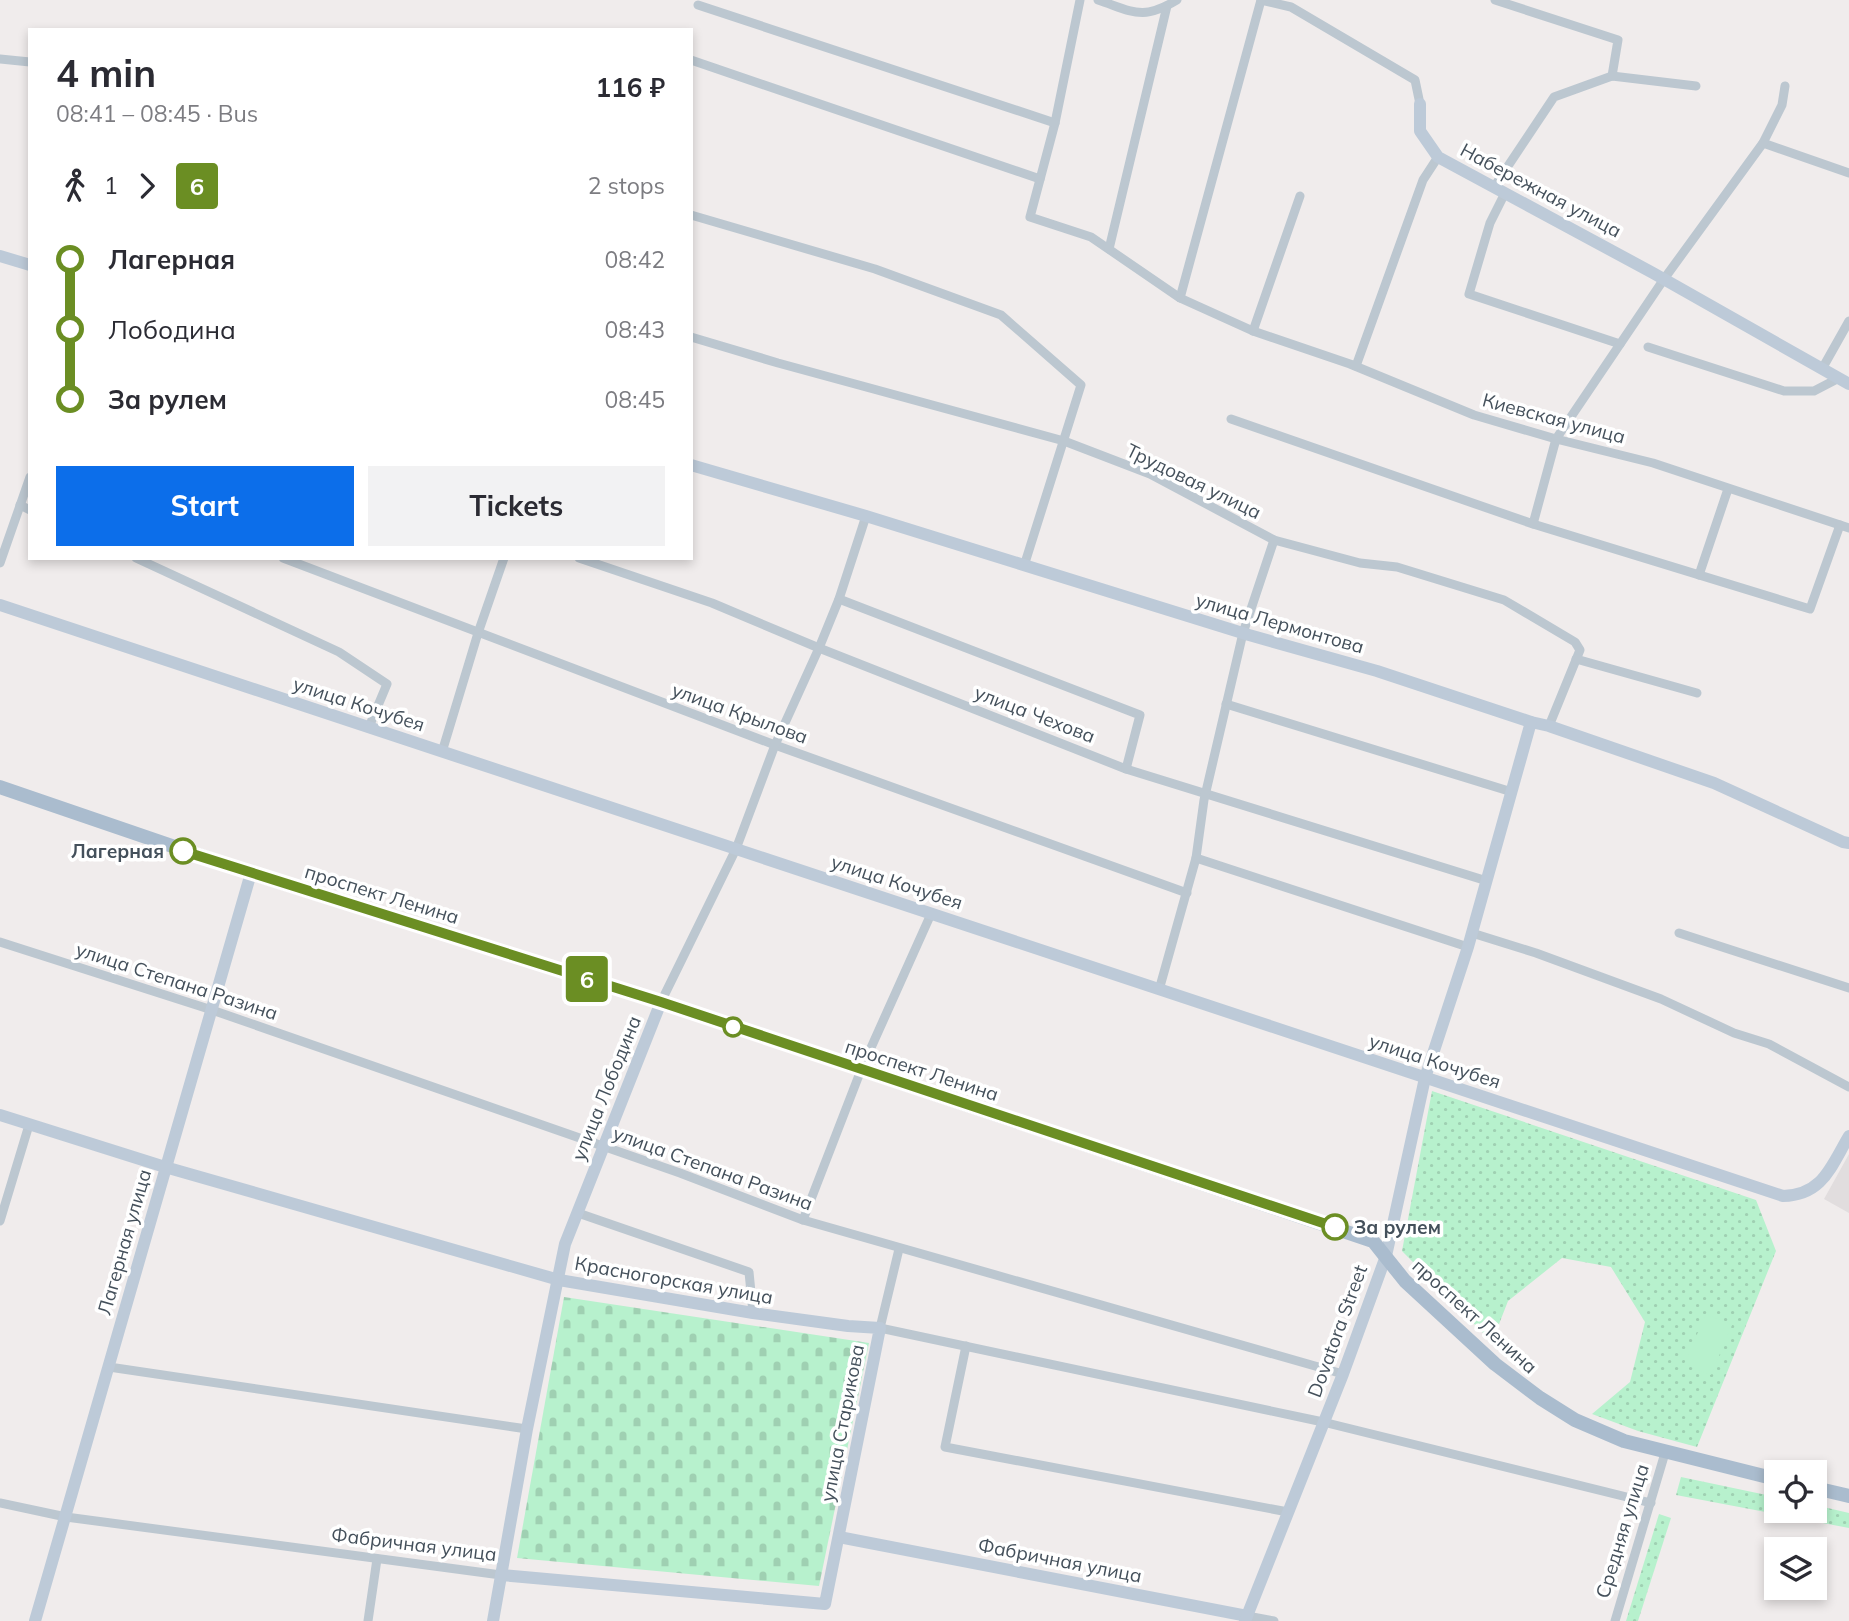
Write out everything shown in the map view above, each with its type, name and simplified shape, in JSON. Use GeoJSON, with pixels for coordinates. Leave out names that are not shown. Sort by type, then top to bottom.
{"type":"FeatureCollection","features":[{"type":"Feature","properties":{"kind":"main road","name":"проспект Ленина"},"geometry":{"type":"LineString","coordinates":[[0,788],[251,873],[661,1002],[1373,1241],[1405,1282],[1494,1364],[1575,1420],[1624,1441],[1764,1476]]}},
{"type":"Feature","properties":{"kind":"main road"},"geometry":{"type":"LineString","coordinates":[[1827,1491],[1849,1496]]}},
{"type":"Feature","properties":{"kind":"street","name":"Киевская улица"},"geometry":{"type":"LineString","coordinates":[[1080,0],[1055,123],[1030,217],[1091,237],[1180,298],[1253,331],[1356,366],[1474,415],[1653,463],[1844,526]]}},
{"type":"Feature","properties":{"kind":"street"},"geometry":{"type":"LineString","coordinates":[[1098,0],[1139,13],[1149,13],[1177,0]]}},
{"type":"Feature","properties":{"kind":"street"},"geometry":{"type":"LineString","coordinates":[[1180,298],[1261,0]]}},
{"type":"Feature","properties":{"kind":"street","name":"Набережная улица"},"geometry":{"type":"LineString","coordinates":[[1261,0],[1291,7],[1415,80],[1420,104],[1420,131],[1438,157],[1664,279],[1844,381]]}},
{"type":"Feature","properties":{"kind":"street"},"geometry":{"type":"LineString","coordinates":[[1495,0],[1618,40],[1612,76]]}},
{"type":"Feature","properties":{"kind":"street"},"geometry":{"type":"LineString","coordinates":[[698,5],[1055,123]]}},
{"type":"Feature","properties":{"kind":"street"},"geometry":{"type":"LineString","coordinates":[[1110,249],[1167,6]]}},
{"type":"Feature","properties":{"kind":"street"},"geometry":{"type":"LineString","coordinates":[[0,59],[28,62]]}},
{"type":"Feature","properties":{"kind":"street"},"geometry":{"type":"LineString","coordinates":[[693,61],[1040,179]]}},
{"type":"Feature","properties":{"kind":"street"},"geometry":{"type":"LineString","coordinates":[[1620,344],[1469,294],[1500,190],[1555,97],[1612,76],[1696,86]]}},
{"type":"Feature","properties":{"kind":"street"},"geometry":{"type":"LineString","coordinates":[[1533,524],[1556,439],[1664,279],[1763,143],[1782,106],[1785,86]]}},
{"type":"Feature","properties":{"kind":"street"},"geometry":{"type":"LineString","coordinates":[[1763,143],[1849,173]]}},
{"type":"Feature","properties":{"kind":"street"},"geometry":{"type":"LineString","coordinates":[[1356,366],[1423,180],[1438,157]]}},
{"type":"Feature","properties":{"kind":"street"},"geometry":{"type":"LineString","coordinates":[[1253,331],[1300,196]]}},
{"type":"Feature","properties":{"kind":"street"},"geometry":{"type":"LineString","coordinates":[[693,216],[876,269],[1001,315],[1081,385],[1024,566]]}},
{"type":"Feature","properties":{"kind":"street"},"geometry":{"type":"LineString","coordinates":[[0,256],[28,264]]}},
{"type":"Feature","properties":{"kind":"street"},"geometry":{"type":"LineString","coordinates":[[1822,369],[1849,321]]}},
{"type":"Feature","properties":{"kind":"street","name":"Трудовая улица"},"geometry":{"type":"LineString","coordinates":[[693,338],[1063,441],[1150,474],[1274,540],[1360,563],[1397,567],[1504,600],[1575,642],[1580,650],[1577,659]]}},
{"type":"Feature","properties":{"kind":"street"},"geometry":{"type":"LineString","coordinates":[[1648,347],[1784,391],[1814,391],[1844,381]]}},
{"type":"Feature","properties":{"kind":"street"},"geometry":{"type":"LineString","coordinates":[[1231,419],[1533,524],[1810,609],[1844,526]]}},
{"type":"Feature","properties":{"kind":"street","name":"улица Лермонтова"},"geometry":{"type":"LineString","coordinates":[[693,466],[866,516],[1243,633],[1377,671],[1549,726],[1714,783],[1849,843]]}},
{"type":"Feature","properties":{"kind":"street"},"geometry":{"type":"LineString","coordinates":[[0,564],[28,483]]}},
{"type":"Feature","properties":{"kind":"street"},"geometry":{"type":"LineString","coordinates":[[1699,575],[1728,489]]}},
{"type":"Feature","properties":{"kind":"street"},"geometry":{"type":"LineString","coordinates":[[20,505],[28,509]]}},
{"type":"Feature","properties":{"kind":"street","name":"улица Лободина"},"geometry":{"type":"LineString","coordinates":[[493,1621],[527,1429],[565,1244],[661,1002],[736,849],[775,745],[839,599],[866,516]]}},
{"type":"Feature","properties":{"kind":"street"},"geometry":{"type":"LineString","coordinates":[[1159,990],[1196,858],[1206,794],[1243,633],[1274,540]]}},
{"type":"Feature","properties":{"kind":"street"},"geometry":{"type":"LineString","coordinates":[[140,560],[339,652],[387,684],[369,727]]}},
{"type":"Feature","properties":{"kind":"street","name":"улица Крылова"},"geometry":{"type":"LineString","coordinates":[[288,560],[775,745],[1187,893]]}},
{"type":"Feature","properties":{"kind":"street"},"geometry":{"type":"LineString","coordinates":[[442,752],[503,560]]}},
{"type":"Feature","properties":{"kind":"street","name":"улица Чехова"},"geometry":{"type":"LineString","coordinates":[[585,560],[712,603],[1126,769],[1487,881]]}},
{"type":"Feature","properties":{"kind":"street"},"geometry":{"type":"LineString","coordinates":[[839,599],[1140,715],[1126,769]]}},
{"type":"Feature","properties":{"kind":"street","name":"улица Кочубея"},"geometry":{"type":"LineString","coordinates":[[0,605],[1783,1196],[1796,1196],[1819,1184],[1849,1136]]}},
{"type":"Feature","properties":{"kind":"street"},"geometry":{"type":"LineString","coordinates":[[1549,726],[1577,659],[1697,693]]}},
{"type":"Feature","properties":{"kind":"street"},"geometry":{"type":"LineString","coordinates":[[1226,704],[1511,792]]}},
{"type":"Feature","properties":{"kind":"street","name":"Dovatora Street"},"geometry":{"type":"LineString","coordinates":[[1246,1619],[1343,1374],[1385,1256],[1425,1078],[1468,947],[1531,722]]}},
{"type":"Feature","properties":{"kind":"street"},"geometry":{"type":"LineString","coordinates":[[1196,858],[1468,947]]}},
{"type":"Feature","properties":{"kind":"street","name":"Лагерная улица"},"geometry":{"type":"LineString","coordinates":[[35,1621],[251,873]]}},
{"type":"Feature","properties":{"kind":"street"},"geometry":{"type":"LineString","coordinates":[[803,1220],[861,1070],[931,914]]}},
{"type":"Feature","properties":{"kind":"street"},"geometry":{"type":"LineString","coordinates":[[1472,933],[1536,953],[1661,999],[1734,1033],[1769,1044],[1849,1087]]}},
{"type":"Feature","properties":{"kind":"street"},"geometry":{"type":"LineString","coordinates":[[1679,933],[1849,988]]}},
{"type":"Feature","properties":{"kind":"street","name":"улица Степана Разина"},"geometry":{"type":"LineString","coordinates":[[0,942],[212,1010],[680,1173],[803,1220],[1343,1374]]}},
{"type":"Feature","properties":{"kind":"street","name":"Красногорская улица"},"geometry":{"type":"LineString","coordinates":[[0,1115],[166,1167],[559,1280],[753,1313],[880,1328],[1323,1422]]}},
{"type":"Feature","properties":{"kind":"street"},"geometry":{"type":"LineString","coordinates":[[0,1222],[29,1125]]}},
{"type":"Feature","properties":{"kind":"street"},"geometry":{"type":"LineString","coordinates":[[578,1213],[749,1272],[753,1313]]}},
{"type":"Feature","properties":{"kind":"street","name":"улица Старикова"},"geometry":{"type":"LineString","coordinates":[[825,1604],[880,1328],[899,1249]]}},
{"type":"Feature","properties":{"kind":"street"},"geometry":{"type":"LineString","coordinates":[[966,1346],[945,1447],[1288,1512]]}},
{"type":"Feature","properties":{"kind":"street"},"geometry":{"type":"LineString","coordinates":[[109,1367],[527,1429]]}},
{"type":"Feature","properties":{"kind":"street"},"geometry":{"type":"LineString","coordinates":[[1323,1422],[1651,1503]]}},
{"type":"Feature","properties":{"kind":"street","name":"Средняя улица"},"geometry":{"type":"LineString","coordinates":[[1615,1621],[1665,1452]]}},
{"type":"Feature","properties":{"kind":"street","name":"Фабричная улица"},"geometry":{"type":"LineString","coordinates":[[0,1503],[66,1517],[501,1575],[825,1604]]}},
{"type":"Feature","properties":{"kind":"street","name":"Фабричная улица"},"geometry":{"type":"LineString","coordinates":[[839,1537],[1246,1619],[1274,1621]]}},
{"type":"Feature","properties":{"kind":"street"},"geometry":{"type":"LineString","coordinates":[[368,1621],[377,1559]]}},
{"type":"Feature","properties":{"kind":"shaded area"},"geometry":{"type":"Polygon","coordinates":[[[1849,1154],[1849,1213],[1824,1199],[1849,1154]]]}},
{"type":"Feature","properties":{"kind":"green space"},"geometry":{"type":"Polygon","coordinates":[[[1432,1091],[1756,1200],[1776,1251],[1697,1447],[1638,1431],[1592,1414],[1630,1382],[1645,1322],[1611,1267],[1562,1258],[1508,1301],[1492,1342],[1402,1251],[1432,1091]]]}},
{"type":"Feature","properties":{"kind":"green space"},"geometry":{"type":"Polygon","coordinates":[[[564,1297],[869,1343],[819,1586],[517,1558],[564,1297]]]}},
{"type":"Feature","properties":{"kind":"green space"},"geometry":{"type":"Polygon","coordinates":[[[1706,1314],[1732,1325],[1711,1375],[1684,1364],[1706,1314]]]}},
{"type":"Feature","properties":{"kind":"green space"},"geometry":{"type":"Polygon","coordinates":[[[1681,1477],[1764,1494],[1764,1512],[1676,1495],[1681,1477]]]}},
{"type":"Feature","properties":{"kind":"green space"},"geometry":{"type":"Polygon","coordinates":[[[1827,1508],[1849,1513],[1849,1528],[1823,1523],[1827,1523],[1827,1508]]]}},
{"type":"Feature","properties":{"kind":"green space"},"geometry":{"type":"Polygon","coordinates":[[[1659,1514],[1671,1518],[1638,1621],[1626,1621],[1659,1514]]]}},
{"type":"Feature","properties":{"kind":"bus line","name":"6"},"geometry":{"type":"LineString","coordinates":[[183,851],[661,1002],[1335,1227]]}},
{"type":"Feature","properties":{"kind":"place","name":"Лагерная"},"geometry":{"type":"Point","coordinates":[183,851]}},
{"type":"Feature","properties":{"kind":"place","name":"За рулем"},"geometry":{"type":"Point","coordinates":[1335,1227]}}]}
